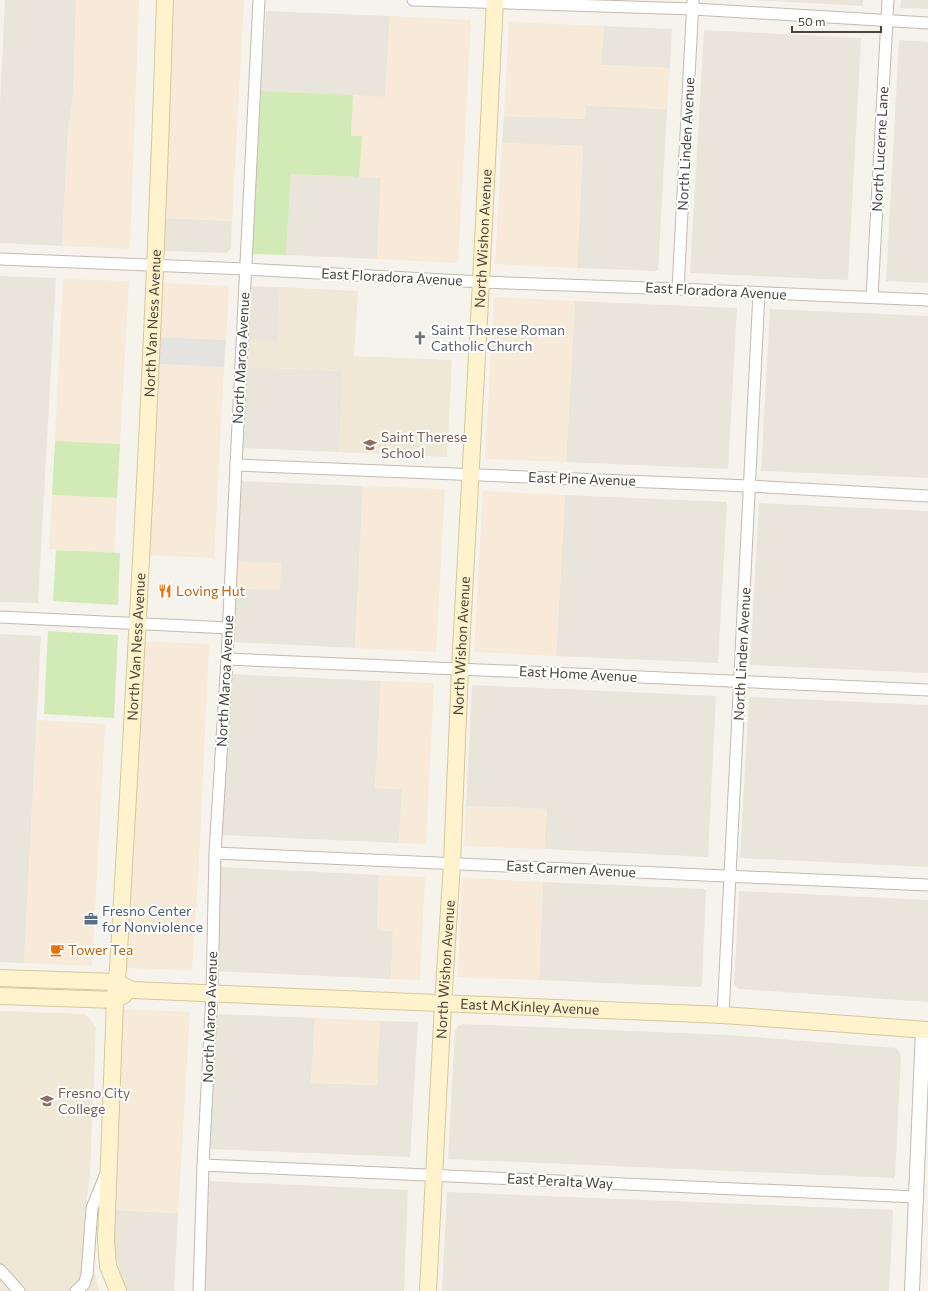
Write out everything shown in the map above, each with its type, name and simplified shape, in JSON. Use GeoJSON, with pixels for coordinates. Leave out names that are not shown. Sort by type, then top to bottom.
{"type":"FeatureCollection","features":[{"type":"Feature","properties":{"kind":"main road","name":"North Van Ness Avenue"},"geometry":{"type":"LineString","coordinates":[[118,1291],[108,1266],[106,1240],[115,1000],[138,623],[156,265],[165,0]]}},
{"type":"Feature","properties":{"kind":"main road","name":"North Wishon Avenue"},"geometry":{"type":"LineString","coordinates":[[428,1291],[452,863],[460,668],[495,2]]}},
{"type":"Feature","properties":{"kind":"main road","name":"East McKinley Avenue"},"geometry":{"type":"LineString","coordinates":[[0,978],[116,982],[132,990],[723,1015],[926,1030]]}},
{"type":"Feature","properties":{"kind":"main road"},"geometry":{"type":"LineString","coordinates":[[0,996],[115,1000],[132,990]]}},
{"type":"Feature","properties":{"kind":"street","name":"North Maroa Avenue"},"geometry":{"type":"LineString","coordinates":[[199,1291],[203,1165],[212,993],[215,853],[229,628],[259,0]]}},
{"type":"Feature","properties":{"kind":"street"},"geometry":{"type":"LineString","coordinates":[[413,0],[693,4],[888,21],[928,23]]}},
{"type":"Feature","properties":{"kind":"street","name":"North Lucerne Lane"},"geometry":{"type":"LineString","coordinates":[[872,298],[888,0]]}},
{"type":"Feature","properties":{"kind":"street","name":"North Linden Avenue"},"geometry":{"type":"LineString","coordinates":[[678,289],[693,4]]}},
{"type":"Feature","properties":{"kind":"street","name":"East Floradora Avenue"},"geometry":{"type":"LineString","coordinates":[[0,259],[246,269],[481,282],[928,300]]}},
{"type":"Feature","properties":{"kind":"street","name":"North Linden Avenue"},"geometry":{"type":"LineString","coordinates":[[723,1015],[759,293]]}},
{"type":"Feature","properties":{"kind":"street","name":"East Pine Avenue"},"geometry":{"type":"LineString","coordinates":[[236,465],[749,486],[928,496]]}},
{"type":"Feature","properties":{"kind":"street"},"geometry":{"type":"LineString","coordinates":[[0,617],[229,628]]}},
{"type":"Feature","properties":{"kind":"street","name":"East Home Avenue"},"geometry":{"type":"LineString","coordinates":[[227,659],[460,668],[928,690]]}},
{"type":"Feature","properties":{"kind":"street","name":"East Carmen Avenue"},"geometry":{"type":"LineString","coordinates":[[215,853],[928,885]]}},
{"type":"Feature","properties":{"kind":"street"},"geometry":{"type":"LineString","coordinates":[[912,1291],[926,1030]]}},
{"type":"Feature","properties":{"kind":"street"},"geometry":{"type":"LineString","coordinates":[[76,1291],[84,1284],[87,1275],[92,1208],[109,1164]]}},
{"type":"Feature","properties":{"kind":"street","name":"East Peralta Way"},"geometry":{"type":"LineString","coordinates":[[203,1165],[916,1197]]}},
{"type":"Feature","properties":{"kind":"street"},"geometry":{"type":"LineString","coordinates":[[0,1270],[22,1291]]}},
{"type":"Feature","properties":{"kind":"shaded area"},"geometry":{"type":"Polygon","coordinates":[[[5,0],[76,0],[74,76],[68,132],[62,246],[0,243],[0,103],[5,0]]]}},
{"type":"Feature","properties":{"kind":"shaded area"},"geometry":{"type":"Polygon","coordinates":[[[76,0],[139,0],[130,249],[62,246],[68,132],[74,76],[76,0]]]}},
{"type":"Feature","properties":{"kind":"shaded area"},"geometry":{"type":"Polygon","coordinates":[[[171,0],[244,0],[232,221],[164,218],[171,0]]]}},
{"type":"Feature","properties":{"kind":"shaded area"},"geometry":{"type":"Polygon","coordinates":[[[752,0],[863,0],[863,6],[752,0]]]}},
{"type":"Feature","properties":{"kind":"shaded area"},"geometry":{"type":"Polygon","coordinates":[[[901,0],[928,0],[928,9],[900,8],[901,0]]]}},
{"type":"Feature","properties":{"kind":"shaded area"},"geometry":{"type":"Polygon","coordinates":[[[266,11],[390,16],[385,97],[261,91],[266,11]]]}},
{"type":"Feature","properties":{"kind":"shaded area"},"geometry":{"type":"Polygon","coordinates":[[[390,16],[471,20],[458,263],[377,259],[381,178],[359,177],[361,137],[351,136],[353,95],[385,97],[390,16]]]}},
{"type":"Feature","properties":{"kind":"shaded area"},"geometry":{"type":"Polygon","coordinates":[[[509,22],[604,26],[601,66],[670,68],[667,109],[586,106],[585,119],[504,116],[509,22]]]}},
{"type":"Feature","properties":{"kind":"shaded area"},"geometry":{"type":"Polygon","coordinates":[[[604,26],[672,29],[670,68],[601,65],[604,26]]]}},
{"type":"Feature","properties":{"kind":"shaded area"},"geometry":{"type":"Polygon","coordinates":[[[704,30],[861,38],[848,280],[690,273],[704,30]]]}},
{"type":"Feature","properties":{"kind":"shaded area"},"geometry":{"type":"Polygon","coordinates":[[[899,40],[928,42],[928,283],[886,281],[899,40]]]}},
{"type":"Feature","properties":{"kind":"shaded area"},"geometry":{"type":"Polygon","coordinates":[[[586,105],[667,109],[658,271],[577,268],[583,146],[502,143],[504,116],[585,119],[586,105]]]}},
{"type":"Feature","properties":{"kind":"shaded area"},"geometry":{"type":"Polygon","coordinates":[[[502,143],[583,146],[577,268],[495,264],[502,143]]]}},
{"type":"Feature","properties":{"kind":"shaded area"},"geometry":{"type":"Polygon","coordinates":[[[291,174],[381,178],[377,259],[286,255],[291,174]]]}},
{"type":"Feature","properties":{"kind":"shaded area"},"geometry":{"type":"Polygon","coordinates":[[[164,218],[232,221],[231,249],[226,253],[163,251],[164,218]]]}},
{"type":"Feature","properties":{"kind":"shaded area"},"geometry":{"type":"Polygon","coordinates":[[[0,276],[56,278],[38,603],[0,602],[0,276]]]}},
{"type":"Feature","properties":{"kind":"shaded area"},"geometry":{"type":"Polygon","coordinates":[[[63,279],[129,281],[120,444],[55,441],[63,279]]]}},
{"type":"Feature","properties":{"kind":"shaded area"},"geometry":{"type":"Polygon","coordinates":[[[161,283],[229,286],[226,340],[158,337],[161,283]]]}},
{"type":"Feature","properties":{"kind":"shaded area"},"geometry":{"type":"Polygon","coordinates":[[[250,286],[280,287],[278,342],[247,340],[250,286]]]}},
{"type":"Feature","properties":{"kind":"shaded area"},"geometry":{"type":"Polygon","coordinates":[[[280,287],[358,291],[354,356],[452,360],[447,457],[339,452],[343,371],[246,367],[247,340],[278,341],[280,287]]]}},
{"type":"Feature","properties":{"kind":"shaded area"},"geometry":{"type":"Polygon","coordinates":[[[494,297],[575,301],[566,462],[485,459],[494,297]]]}},
{"type":"Feature","properties":{"kind":"shaded area"},"geometry":{"type":"Polygon","coordinates":[[[575,301],[737,308],[728,469],[566,462],[575,301]]]}},
{"type":"Feature","properties":{"kind":"shaded area"},"geometry":{"type":"Polygon","coordinates":[[[770,309],[928,316],[928,478],[761,471],[770,309]]]}},
{"type":"Feature","properties":{"kind":"shaded area"},"geometry":{"type":"Polygon","coordinates":[[[158,337],[226,340],[224,367],[157,364],[158,337]]]}},
{"type":"Feature","properties":{"kind":"shaded area"},"geometry":{"type":"Polygon","coordinates":[[[157,364],[224,367],[214,558],[146,555],[157,364]]]}},
{"type":"Feature","properties":{"kind":"shaded area"},"geometry":{"type":"Polygon","coordinates":[[[246,367],[343,371],[339,452],[241,448],[246,367]]]}},
{"type":"Feature","properties":{"kind":"shaded area"},"geometry":{"type":"Polygon","coordinates":[[[240,481],[363,486],[355,648],[231,642],[234,588],[279,590],[235,561],[240,481]]]}},
{"type":"Feature","properties":{"kind":"shaded area"},"geometry":{"type":"Polygon","coordinates":[[[363,486],[445,489],[436,652],[355,648],[363,486]]]}},
{"type":"Feature","properties":{"kind":"shaded area"},"geometry":{"type":"Polygon","coordinates":[[[483,491],[565,495],[556,656],[474,652],[483,491]]]}},
{"type":"Feature","properties":{"kind":"shaded area"},"geometry":{"type":"Polygon","coordinates":[[[52,495],[117,498],[114,553],[49,549],[52,495]]]}},
{"type":"Feature","properties":{"kind":"shaded area"},"geometry":{"type":"Polygon","coordinates":[[[565,495],[727,502],[718,663],[556,656],[565,495]]]}},
{"type":"Feature","properties":{"kind":"shaded area"},"geometry":{"type":"Polygon","coordinates":[[[759,503],[928,511],[928,673],[750,665],[759,503]]]}},
{"type":"Feature","properties":{"kind":"shaded area"},"geometry":{"type":"Polygon","coordinates":[[[235,561],[281,563],[280,590],[234,588],[235,561]]]}},
{"type":"Feature","properties":{"kind":"shaded area"},"geometry":{"type":"Polygon","coordinates":[[[0,634],[41,636],[24,963],[0,962],[0,634]]]}},
{"type":"Feature","properties":{"kind":"shaded area"},"geometry":{"type":"Polygon","coordinates":[[[143,641],[209,644],[199,861],[192,970],[126,968],[143,641]]]}},
{"type":"Feature","properties":{"kind":"shaded area"},"geometry":{"type":"Polygon","coordinates":[[[229,674],[381,681],[375,788],[402,789],[399,843],[220,835],[229,674]]]}},
{"type":"Feature","properties":{"kind":"shaded area"},"geometry":{"type":"Polygon","coordinates":[[[381,681],[434,683],[426,844],[399,843],[402,789],[375,788],[381,681]]]}},
{"type":"Feature","properties":{"kind":"shaded area"},"geometry":{"type":"Polygon","coordinates":[[[472,685],[716,696],[708,857],[544,849],[547,809],[466,806],[472,685]]]}},
{"type":"Feature","properties":{"kind":"shaded area"},"geometry":{"type":"Polygon","coordinates":[[[749,697],[928,705],[928,867],[740,858],[749,697]]]}},
{"type":"Feature","properties":{"kind":"shaded area"},"geometry":{"type":"Polygon","coordinates":[[[37,720],[105,724],[92,966],[24,963],[37,720]]]}},
{"type":"Feature","properties":{"kind":"shaded area"},"geometry":{"type":"Polygon","coordinates":[[[466,806],[547,809],[544,849],[464,846],[466,806]]]}},
{"type":"Feature","properties":{"kind":"shaded area"},"geometry":{"type":"Polygon","coordinates":[[[219,867],[379,875],[377,930],[393,931],[391,979],[213,971],[219,867]]]}},
{"type":"Feature","properties":{"kind":"shaded area"},"geometry":{"type":"Polygon","coordinates":[[[379,875],[425,877],[420,980],[391,979],[393,931],[377,930],[379,875]]]}},
{"type":"Feature","properties":{"kind":"shaded area"},"geometry":{"type":"Polygon","coordinates":[[[462,878],[543,882],[539,980],[458,977],[462,878]]]}},
{"type":"Feature","properties":{"kind":"shaded area"},"geometry":{"type":"Polygon","coordinates":[[[543,882],[706,889],[701,986],[539,980],[543,882]]]}},
{"type":"Feature","properties":{"kind":"shaded area"},"geometry":{"type":"Polygon","coordinates":[[[739,891],[928,900],[928,1002],[739,989],[734,984],[739,891]]]}},
{"type":"Feature","properties":{"kind":"shaded area"},"geometry":{"type":"Polygon","coordinates":[[[122,1009],[190,1012],[178,1213],[112,1210],[122,1009]]]}},
{"type":"Feature","properties":{"kind":"shaded area","name":"Fresno City College"},"geometry":{"type":"Polygon","coordinates":[[[0,1011],[85,1014],[96,1027],[90,1175],[86,1207],[84,1256],[92,1260],[99,1291],[0,1291],[0,1011]]]}},
{"type":"Feature","properties":{"kind":"shaded area"},"geometry":{"type":"Polygon","coordinates":[[[220,1014],[315,1018],[311,1083],[376,1085],[380,1021],[418,1022],[410,1157],[209,1149],[217,1018],[220,1014]]]}},
{"type":"Feature","properties":{"kind":"shaded area"},"geometry":{"type":"Polygon","coordinates":[[[315,1018],[380,1021],[377,1085],[311,1083],[315,1018]]]}},
{"type":"Feature","properties":{"kind":"shaded area"},"geometry":{"type":"Polygon","coordinates":[[[463,1024],[728,1035],[896,1048],[901,1055],[895,1178],[448,1159],[455,1031],[458,1026],[463,1024]]]}},
{"type":"Feature","properties":{"kind":"shaded area"},"geometry":{"type":"Polygon","coordinates":[[[208,1181],[408,1190],[404,1291],[202,1291],[208,1181]]]}},
{"type":"Feature","properties":{"kind":"shaded area"},"geometry":{"type":"Polygon","coordinates":[[[447,1192],[893,1210],[889,1291],[442,1291],[447,1192]]]}},
{"type":"Feature","properties":{"kind":"shaded area"},"geometry":{"type":"Polygon","coordinates":[[[112,1210],[178,1213],[174,1291],[124,1291],[114,1242],[112,1210]]]}},
{"type":"Feature","properties":{"kind":"green space"},"geometry":{"type":"Polygon","coordinates":[[[261,91],[353,95],[351,136],[362,136],[359,177],[291,174],[286,255],[252,254],[261,91]]]}},
{"type":"Feature","properties":{"kind":"green space"},"geometry":{"type":"Polygon","coordinates":[[[55,441],[120,444],[117,498],[52,495],[55,441]]]}},
{"type":"Feature","properties":{"kind":"green space"},"geometry":{"type":"Polygon","coordinates":[[[56,550],[120,553],[118,605],[53,601],[56,550]]]}},
{"type":"Feature","properties":{"kind":"green space"},"geometry":{"type":"Polygon","coordinates":[[[48,631],[118,635],[114,718],[44,714],[48,631]]]}},
{"type":"Feature","properties":{"kind":"place","name":"Saint Therese Roman Catholic Church"},"geometry":{"type":"Point","coordinates":[420,338]}},
{"type":"Feature","properties":{"kind":"place","name":"Saint Therese School"},"geometry":{"type":"Point","coordinates":[370,445]}},
{"type":"Feature","properties":{"kind":"place","name":"Loving Hut"},"geometry":{"type":"Point","coordinates":[165,591]}},
{"type":"Feature","properties":{"kind":"place","name":"Fresno Center for Nonviolence"},"geometry":{"type":"Point","coordinates":[91,919]}},
{"type":"Feature","properties":{"kind":"place","name":"Tower Tea"},"geometry":{"type":"Point","coordinates":[57,950]}},
{"type":"Feature","properties":{"kind":"place","name":"Fresno City College"},"geometry":{"type":"Point","coordinates":[47,1101]}}]}
